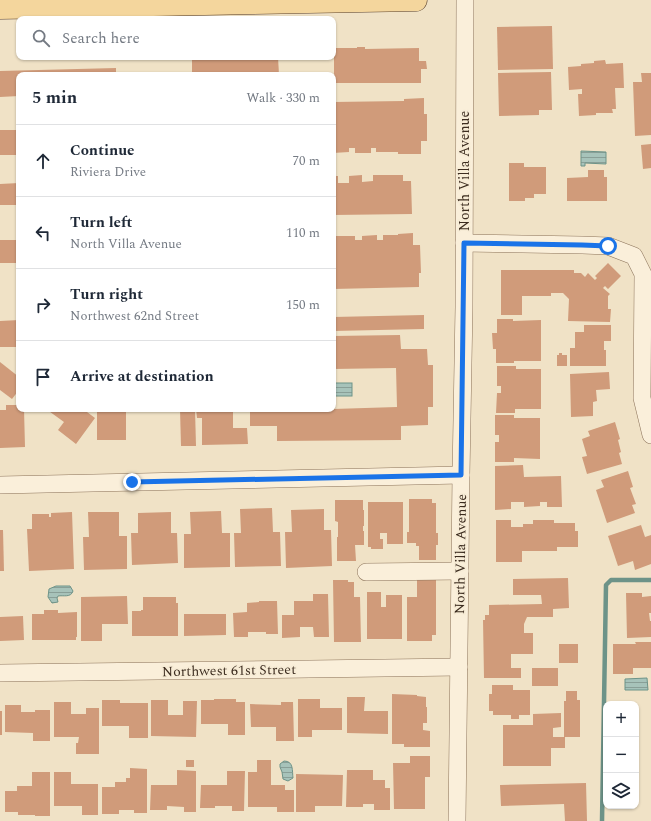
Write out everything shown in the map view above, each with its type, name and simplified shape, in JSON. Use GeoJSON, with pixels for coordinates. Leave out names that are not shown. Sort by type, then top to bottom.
{"type":"FeatureCollection","features":[{"type":"Feature","properties":{"kind":"main road"},"geometry":{"type":"LineString","coordinates":[[0,8],[46,4],[416,0]]}},
{"type":"Feature","properties":{"kind":"street","name":"North Villa Avenue"},"geometry":{"type":"LineString","coordinates":[[457,821],[464,243],[465,0]]}},
{"type":"Feature","properties":{"kind":"street"},"geometry":{"type":"LineString","coordinates":[[464,243],[608,246],[634,256],[643,274],[642,398],[651,435]]}},
{"type":"Feature","properties":{"kind":"street"},"geometry":{"type":"LineString","coordinates":[[0,485],[461,475]]}},
{"type":"Feature","properties":{"kind":"street"},"geometry":{"type":"LineString","coordinates":[[366,572],[460,571]]}},
{"type":"Feature","properties":{"kind":"street","name":"Northwest 61st Street"},"geometry":{"type":"LineString","coordinates":[[0,673],[459,667]]}},
{"type":"Feature","properties":{"kind":"water"},"geometry":{"type":"Polygon","coordinates":[[[581,151],[606,152],[606,164],[585,163],[585,166],[581,166],[581,151]]]}},
{"type":"Feature","properties":{"kind":"water"},"geometry":{"type":"Polygon","coordinates":[[[336,383],[352,383],[352,396],[336,396],[336,383]]]}},
{"type":"Feature","properties":{"kind":"water"},"geometry":{"type":"Polygon","coordinates":[[[56,586],[70,586],[73,591],[71,595],[58,596],[58,602],[52,603],[48,597],[49,589],[56,586]]]}},
{"type":"Feature","properties":{"kind":"water"},"geometry":{"type":"Polygon","coordinates":[[[647,678],[648,690],[625,690],[625,679],[647,678]]]}},
{"type":"Feature","properties":{"kind":"water"},"geometry":{"type":"Polygon","coordinates":[[[287,761],[292,767],[293,778],[288,781],[283,779],[280,767],[280,764],[287,761]]]}},
{"type":"Feature","properties":{"kind":"building"},"geometry":{"type":"Polygon","coordinates":[[[552,26],[553,69],[498,70],[497,27],[552,26]]]}},
{"type":"Feature","properties":{"kind":"building"},"geometry":{"type":"Polygon","coordinates":[[[336,48],[419,48],[419,61],[426,61],[427,69],[421,69],[421,83],[336,83],[334,60],[336,60],[336,48]]]}},
{"type":"Feature","properties":{"kind":"building"},"geometry":{"type":"Polygon","coordinates":[[[192,60],[278,60],[279,72],[192,72],[192,60]]]}},
{"type":"Feature","properties":{"kind":"building"},"geometry":{"type":"Polygon","coordinates":[[[605,60],[606,64],[623,63],[624,88],[615,88],[616,109],[612,109],[613,113],[596,113],[596,115],[579,116],[578,94],[582,94],[582,89],[569,90],[568,67],[581,66],[581,64],[605,60]]]}},
{"type":"Feature","properties":{"kind":"building"},"geometry":{"type":"Polygon","coordinates":[[[116,68],[116,72],[16,72],[16,96],[0,97],[0,71],[116,68]]]}},
{"type":"Feature","properties":{"kind":"building"},"geometry":{"type":"Polygon","coordinates":[[[551,72],[552,110],[539,110],[539,115],[499,116],[498,73],[551,72]]]}},
{"type":"Feature","properties":{"kind":"building"},"geometry":{"type":"Polygon","coordinates":[[[641,73],[651,73],[651,135],[635,136],[633,82],[642,82],[641,73]]]}},
{"type":"Feature","properties":{"kind":"building"},"geometry":{"type":"Polygon","coordinates":[[[424,98],[424,114],[427,114],[427,141],[421,141],[421,154],[376,152],[376,148],[371,148],[371,153],[355,153],[355,148],[349,148],[349,152],[336,153],[336,102],[404,101],[404,99],[424,98]]]}},
{"type":"Feature","properties":{"kind":"building"},"geometry":{"type":"Polygon","coordinates":[[[0,130],[16,130],[16,155],[0,155],[0,130]]]}},
{"type":"Feature","properties":{"kind":"building"},"geometry":{"type":"Polygon","coordinates":[[[651,144],[651,168],[643,169],[641,145],[651,144]]]}},
{"type":"Feature","properties":{"kind":"building"},"geometry":{"type":"Polygon","coordinates":[[[509,163],[524,163],[524,167],[546,167],[546,194],[534,194],[534,198],[525,198],[525,201],[509,201],[509,163]]]}},
{"type":"Feature","properties":{"kind":"building"},"geometry":{"type":"Polygon","coordinates":[[[588,170],[604,170],[604,177],[607,177],[607,201],[567,201],[567,178],[588,177],[588,170]]]}},
{"type":"Feature","properties":{"kind":"building"},"geometry":{"type":"Polygon","coordinates":[[[362,175],[362,182],[373,181],[373,175],[403,175],[403,181],[411,181],[412,214],[336,215],[336,176],[338,176],[338,183],[349,183],[349,176],[362,175]]]}},
{"type":"Feature","properties":{"kind":"building"},"geometry":{"type":"Polygon","coordinates":[[[16,183],[16,205],[0,205],[0,184],[16,183]]]}},
{"type":"Feature","properties":{"kind":"building"},"geometry":{"type":"Polygon","coordinates":[[[413,233],[413,245],[420,245],[421,273],[419,273],[419,287],[336,289],[336,236],[355,236],[355,240],[362,240],[362,236],[377,235],[377,240],[383,240],[383,235],[413,233]]]}},
{"type":"Feature","properties":{"kind":"building"},"geometry":{"type":"Polygon","coordinates":[[[0,240],[16,240],[16,263],[0,263],[0,240]]]}},
{"type":"Feature","properties":{"kind":"building"},"geometry":{"type":"Polygon","coordinates":[[[608,263],[621,276],[608,289],[605,286],[603,288],[610,294],[608,296],[608,309],[611,309],[610,322],[568,321],[569,299],[563,293],[551,293],[551,296],[522,296],[522,315],[501,315],[501,270],[574,270],[574,273],[581,273],[585,277],[588,273],[595,280],[597,278],[595,276],[608,263]]]}},
{"type":"Feature","properties":{"kind":"building"},"geometry":{"type":"Polygon","coordinates":[[[424,315],[424,329],[336,331],[336,317],[424,315]]]}},
{"type":"Feature","properties":{"kind":"building"},"geometry":{"type":"Polygon","coordinates":[[[497,319],[513,319],[513,321],[541,320],[541,361],[496,363],[496,349],[493,349],[492,333],[497,333],[497,319]]]}},
{"type":"Feature","properties":{"kind":"building"},"geometry":{"type":"Polygon","coordinates":[[[16,320],[16,347],[0,347],[0,321],[16,320]]]}},
{"type":"Feature","properties":{"kind":"building"},"geometry":{"type":"Polygon","coordinates":[[[584,325],[611,325],[611,341],[604,341],[604,350],[606,350],[606,366],[570,366],[570,348],[575,348],[575,332],[584,332],[584,325]]]}},
{"type":"Feature","properties":{"kind":"building"},"geometry":{"type":"Polygon","coordinates":[[[400,335],[401,349],[427,349],[428,365],[433,365],[433,407],[428,407],[428,425],[401,426],[401,440],[277,441],[277,426],[250,426],[250,412],[336,412],[336,409],[397,407],[396,368],[336,369],[336,336],[400,335]]]}},
{"type":"Feature","properties":{"kind":"building"},"geometry":{"type":"Polygon","coordinates":[[[559,353],[562,353],[562,355],[567,355],[567,366],[557,366],[557,355],[559,355],[559,353]]]}},
{"type":"Feature","properties":{"kind":"building"},"geometry":{"type":"Polygon","coordinates":[[[0,362],[16,375],[16,394],[12,399],[0,390],[0,362]]]}},
{"type":"Feature","properties":{"kind":"building"},"geometry":{"type":"Polygon","coordinates":[[[497,366],[516,366],[516,369],[541,369],[541,409],[515,409],[515,413],[496,413],[497,393],[501,393],[501,386],[497,386],[497,366]]]}},
{"type":"Feature","properties":{"kind":"building"},"geometry":{"type":"Polygon","coordinates":[[[609,372],[610,389],[596,390],[597,401],[593,402],[593,416],[571,417],[570,374],[609,372]]]}},
{"type":"Feature","properties":{"kind":"building"},"geometry":{"type":"Polygon","coordinates":[[[6,405],[16,405],[16,412],[24,412],[25,447],[0,448],[0,410],[6,410],[6,405]]]}},
{"type":"Feature","properties":{"kind":"building"},"geometry":{"type":"Polygon","coordinates":[[[50,412],[87,412],[95,418],[76,444],[58,430],[64,422],[50,412]]]}},
{"type":"Feature","properties":{"kind":"building"},"geometry":{"type":"Polygon","coordinates":[[[97,412],[126,412],[126,440],[97,440],[97,412]]]}},
{"type":"Feature","properties":{"kind":"building"},"geometry":{"type":"Polygon","coordinates":[[[180,412],[195,412],[196,446],[181,446],[180,412]]]}},
{"type":"Feature","properties":{"kind":"building"},"geometry":{"type":"Polygon","coordinates":[[[196,412],[233,412],[233,428],[247,428],[248,444],[202,445],[202,418],[197,418],[196,412]]]}},
{"type":"Feature","properties":{"kind":"building"},"geometry":{"type":"Polygon","coordinates":[[[495,415],[514,415],[514,418],[540,418],[540,459],[514,458],[514,462],[495,462],[495,442],[499,442],[499,435],[495,435],[495,415]]]}},
{"type":"Feature","properties":{"kind":"building"},"geometry":{"type":"Polygon","coordinates":[[[615,422],[620,439],[618,440],[621,452],[619,453],[622,464],[587,474],[582,457],[587,456],[582,439],[590,436],[588,431],[615,422]]]}},
{"type":"Feature","properties":{"kind":"building"},"geometry":{"type":"Polygon","coordinates":[[[523,465],[524,477],[561,476],[562,507],[547,507],[547,502],[540,502],[540,506],[524,507],[524,502],[511,502],[511,509],[495,510],[495,466],[523,465]]]}},
{"type":"Feature","properties":{"kind":"building"},"geometry":{"type":"Polygon","coordinates":[[[628,471],[633,487],[630,488],[636,504],[632,505],[635,513],[607,523],[596,490],[604,487],[601,480],[628,471]]]}},
{"type":"Feature","properties":{"kind":"building"},"geometry":{"type":"Polygon","coordinates":[[[409,499],[432,499],[432,503],[436,503],[436,533],[438,533],[438,545],[436,545],[436,560],[419,560],[419,546],[416,546],[416,543],[407,543],[407,532],[409,532],[409,499]]]}},
{"type":"Feature","properties":{"kind":"building"},"geometry":{"type":"Polygon","coordinates":[[[335,500],[363,500],[364,545],[355,545],[356,561],[337,561],[338,522],[335,521],[335,500]]]}},
{"type":"Feature","properties":{"kind":"building"},"geometry":{"type":"Polygon","coordinates":[[[368,502],[403,502],[403,544],[387,544],[387,533],[380,533],[380,539],[383,539],[383,549],[371,549],[371,547],[368,547],[368,502]]]}},
{"type":"Feature","properties":{"kind":"building"},"geometry":{"type":"Polygon","coordinates":[[[272,508],[273,532],[280,532],[281,566],[235,567],[234,533],[241,533],[240,509],[272,508]]]}},
{"type":"Feature","properties":{"kind":"building"},"geometry":{"type":"Polygon","coordinates":[[[324,509],[324,530],[331,530],[332,566],[286,568],[285,532],[292,532],[291,510],[324,509]]]}},
{"type":"Feature","properties":{"kind":"building"},"geometry":{"type":"Polygon","coordinates":[[[221,511],[222,533],[230,533],[230,567],[184,568],[184,534],[191,534],[190,512],[221,511]]]}},
{"type":"Feature","properties":{"kind":"building"},"geometry":{"type":"Polygon","coordinates":[[[72,512],[74,569],[29,571],[27,529],[32,529],[32,514],[49,514],[49,517],[51,517],[51,513],[72,512]]]}},
{"type":"Feature","properties":{"kind":"building"},"geometry":{"type":"Polygon","coordinates":[[[88,512],[119,512],[119,536],[127,536],[127,569],[84,570],[83,537],[89,537],[88,512]]]}},
{"type":"Feature","properties":{"kind":"building"},"geometry":{"type":"Polygon","coordinates":[[[171,512],[171,533],[177,533],[178,563],[132,565],[131,533],[138,533],[138,513],[171,512]]]}},
{"type":"Feature","properties":{"kind":"building"},"geometry":{"type":"Polygon","coordinates":[[[496,520],[511,520],[511,527],[523,527],[523,524],[533,524],[533,520],[554,520],[554,523],[575,523],[575,531],[578,531],[578,547],[557,547],[557,551],[522,551],[522,562],[496,562],[496,520]]]}},
{"type":"Feature","properties":{"kind":"building"},"geometry":{"type":"Polygon","coordinates":[[[641,525],[645,537],[651,535],[651,564],[635,570],[633,561],[618,566],[608,536],[641,525]]]}},
{"type":"Feature","properties":{"kind":"building"},"geometry":{"type":"Polygon","coordinates":[[[0,530],[3,530],[4,571],[0,571],[0,530]]]}},
{"type":"Feature","properties":{"kind":"building"},"geometry":{"type":"Polygon","coordinates":[[[568,578],[569,608],[553,609],[553,617],[527,617],[524,624],[524,633],[533,633],[533,654],[511,654],[511,668],[521,668],[521,678],[484,678],[483,620],[485,620],[485,615],[489,615],[489,605],[542,604],[541,595],[513,595],[513,579],[568,578]]]}},
{"type":"Feature","properties":{"kind":"building"},"geometry":{"type":"Polygon","coordinates":[[[333,580],[348,580],[348,582],[354,582],[354,597],[360,597],[361,642],[334,642],[333,580]]]}},
{"type":"Feature","properties":{"kind":"building"},"geometry":{"type":"Polygon","coordinates":[[[417,580],[436,580],[436,635],[432,635],[432,641],[407,641],[407,597],[417,597],[417,580]]]}},
{"type":"Feature","properties":{"kind":"building"},"geometry":{"type":"Polygon","coordinates":[[[367,592],[381,592],[381,607],[386,607],[386,595],[402,595],[402,639],[367,639],[367,592]]]}},
{"type":"Feature","properties":{"kind":"building"},"geometry":{"type":"Polygon","coordinates":[[[626,593],[642,593],[642,597],[651,596],[651,613],[649,613],[651,621],[651,637],[627,638],[626,593]]]}},
{"type":"Feature","properties":{"kind":"building"},"geometry":{"type":"Polygon","coordinates":[[[313,594],[328,594],[329,637],[314,637],[313,627],[300,627],[300,637],[282,638],[282,615],[294,615],[294,601],[313,601],[313,594]]]}},
{"type":"Feature","properties":{"kind":"building"},"geometry":{"type":"Polygon","coordinates":[[[127,596],[128,624],[102,624],[102,641],[81,641],[81,597],[127,596]]]}},
{"type":"Feature","properties":{"kind":"building"},"geometry":{"type":"Polygon","coordinates":[[[143,597],[176,597],[176,603],[178,603],[178,636],[132,636],[132,611],[143,610],[143,597]]]}},
{"type":"Feature","properties":{"kind":"building"},"geometry":{"type":"Polygon","coordinates":[[[277,601],[278,634],[248,632],[248,637],[234,637],[233,613],[247,612],[247,603],[277,601]]]}},
{"type":"Feature","properties":{"kind":"building"},"geometry":{"type":"Polygon","coordinates":[[[44,610],[58,610],[58,613],[77,612],[76,640],[32,640],[32,614],[44,614],[44,610]]]}},
{"type":"Feature","properties":{"kind":"building"},"geometry":{"type":"Polygon","coordinates":[[[184,614],[226,614],[226,635],[184,636],[184,614]]]}},
{"type":"Feature","properties":{"kind":"building"},"geometry":{"type":"Polygon","coordinates":[[[23,616],[24,640],[0,641],[0,617],[23,616]]]}},
{"type":"Feature","properties":{"kind":"building"},"geometry":{"type":"Polygon","coordinates":[[[635,642],[651,642],[651,668],[633,668],[633,674],[613,674],[613,644],[636,644],[635,642]]]}},
{"type":"Feature","properties":{"kind":"building"},"geometry":{"type":"Polygon","coordinates":[[[559,644],[578,644],[578,663],[559,663],[559,644]]]}},
{"type":"Feature","properties":{"kind":"building"},"geometry":{"type":"Polygon","coordinates":[[[532,668],[558,668],[558,686],[532,686],[532,668]]]}},
{"type":"Feature","properties":{"kind":"building"},"geometry":{"type":"Polygon","coordinates":[[[492,685],[513,685],[513,690],[530,690],[530,715],[519,715],[519,719],[511,719],[511,715],[493,715],[493,711],[489,711],[489,694],[492,694],[492,685]]]}},
{"type":"Feature","properties":{"kind":"building"},"geometry":{"type":"Polygon","coordinates":[[[566,691],[577,691],[577,700],[580,700],[580,737],[564,737],[564,701],[566,701],[566,691]]]}},
{"type":"Feature","properties":{"kind":"building"},"geometry":{"type":"Polygon","coordinates":[[[392,694],[417,695],[426,697],[427,723],[423,723],[423,730],[430,731],[430,747],[404,747],[404,744],[392,744],[392,694]]]}},
{"type":"Feature","properties":{"kind":"building"},"geometry":{"type":"Polygon","coordinates":[[[347,697],[365,697],[364,711],[388,711],[388,734],[347,733],[347,697]]]}},
{"type":"Feature","properties":{"kind":"building"},"geometry":{"type":"Polygon","coordinates":[[[236,699],[236,702],[245,702],[245,735],[228,735],[228,724],[201,724],[201,700],[236,699]]]}},
{"type":"Feature","properties":{"kind":"building"},"geometry":{"type":"Polygon","coordinates":[[[298,699],[320,699],[320,708],[342,708],[342,730],[312,730],[312,737],[298,737],[298,699]]]}},
{"type":"Feature","properties":{"kind":"building"},"geometry":{"type":"Polygon","coordinates":[[[102,700],[120,700],[120,703],[148,703],[148,738],[129,738],[129,726],[102,726],[102,700]]]}},
{"type":"Feature","properties":{"kind":"building"},"geometry":{"type":"Polygon","coordinates":[[[151,700],[168,700],[168,715],[183,715],[183,701],[197,701],[196,737],[151,736],[151,700]]]}},
{"type":"Feature","properties":{"kind":"building"},"geometry":{"type":"Polygon","coordinates":[[[54,702],[71,702],[71,714],[86,714],[86,708],[99,708],[99,754],[76,754],[76,743],[78,743],[79,737],[54,737],[54,702]]]}},
{"type":"Feature","properties":{"kind":"building"},"geometry":{"type":"Polygon","coordinates":[[[281,702],[293,702],[294,741],[276,741],[276,727],[251,727],[250,704],[281,705],[281,702]]]}},
{"type":"Feature","properties":{"kind":"building"},"geometry":{"type":"Polygon","coordinates":[[[5,705],[21,705],[21,712],[50,710],[50,741],[33,741],[33,733],[5,732],[5,705]]]}},
{"type":"Feature","properties":{"kind":"building"},"geometry":{"type":"Polygon","coordinates":[[[0,711],[2,711],[2,735],[0,735],[0,711]]]}},
{"type":"Feature","properties":{"kind":"building"},"geometry":{"type":"Polygon","coordinates":[[[561,713],[561,727],[553,728],[553,737],[565,737],[565,748],[551,748],[551,766],[503,766],[503,725],[533,725],[533,714],[561,713]]]}},
{"type":"Feature","properties":{"kind":"building"},"geometry":{"type":"Polygon","coordinates":[[[410,756],[430,756],[430,777],[425,777],[425,809],[394,809],[393,763],[410,763],[410,756]]]}},
{"type":"Feature","properties":{"kind":"building"},"geometry":{"type":"Polygon","coordinates":[[[186,760],[194,760],[194,767],[186,767],[186,760]]]}},
{"type":"Feature","properties":{"kind":"building"},"geometry":{"type":"Polygon","coordinates":[[[257,760],[271,760],[271,785],[285,785],[285,790],[294,790],[294,812],[277,812],[277,807],[248,807],[248,772],[257,772],[257,760]]]}},
{"type":"Feature","properties":{"kind":"building"},"geometry":{"type":"Polygon","coordinates":[[[130,768],[147,769],[147,813],[134,813],[134,810],[119,810],[119,814],[102,814],[102,787],[115,787],[115,782],[126,782],[126,778],[130,778],[130,768]]]}},
{"type":"Feature","properties":{"kind":"building"},"geometry":{"type":"Polygon","coordinates":[[[177,770],[196,771],[196,812],[184,812],[184,807],[167,806],[167,810],[150,810],[151,785],[177,785],[177,770]]]}},
{"type":"Feature","properties":{"kind":"building"},"geometry":{"type":"Polygon","coordinates":[[[347,770],[373,770],[373,780],[385,780],[385,788],[390,788],[390,810],[374,810],[374,804],[363,804],[363,807],[346,807],[347,770]]]}},
{"type":"Feature","properties":{"kind":"building"},"geometry":{"type":"Polygon","coordinates":[[[227,771],[245,771],[244,811],[232,811],[232,806],[200,808],[201,785],[227,785],[227,771]]]}},
{"type":"Feature","properties":{"kind":"building"},"geometry":{"type":"Polygon","coordinates":[[[32,772],[50,772],[50,816],[18,815],[18,812],[5,812],[5,791],[17,791],[17,786],[32,786],[32,772]]]}},
{"type":"Feature","properties":{"kind":"building"},"geometry":{"type":"Polygon","coordinates":[[[54,772],[71,772],[71,784],[98,784],[98,815],[82,815],[82,806],[54,806],[54,772]]]}},
{"type":"Feature","properties":{"kind":"building"},"geometry":{"type":"Polygon","coordinates":[[[296,774],[343,775],[342,806],[315,806],[315,812],[296,812],[296,774]]]}},
{"type":"Feature","properties":{"kind":"building"},"geometry":{"type":"Polygon","coordinates":[[[586,783],[587,821],[565,821],[564,804],[501,806],[500,785],[586,783]]]}},
{"type":"Feature","properties":{"kind":"waterway"},"geometry":{"type":"LineString","coordinates":[[602,821],[606,585],[611,580],[651,580]]}},
{"type":"Feature","properties":{"kind":"route"},"geometry":{"type":"LineString","coordinates":[[132,482],[461,475],[464,243],[608,246]]}}]}
